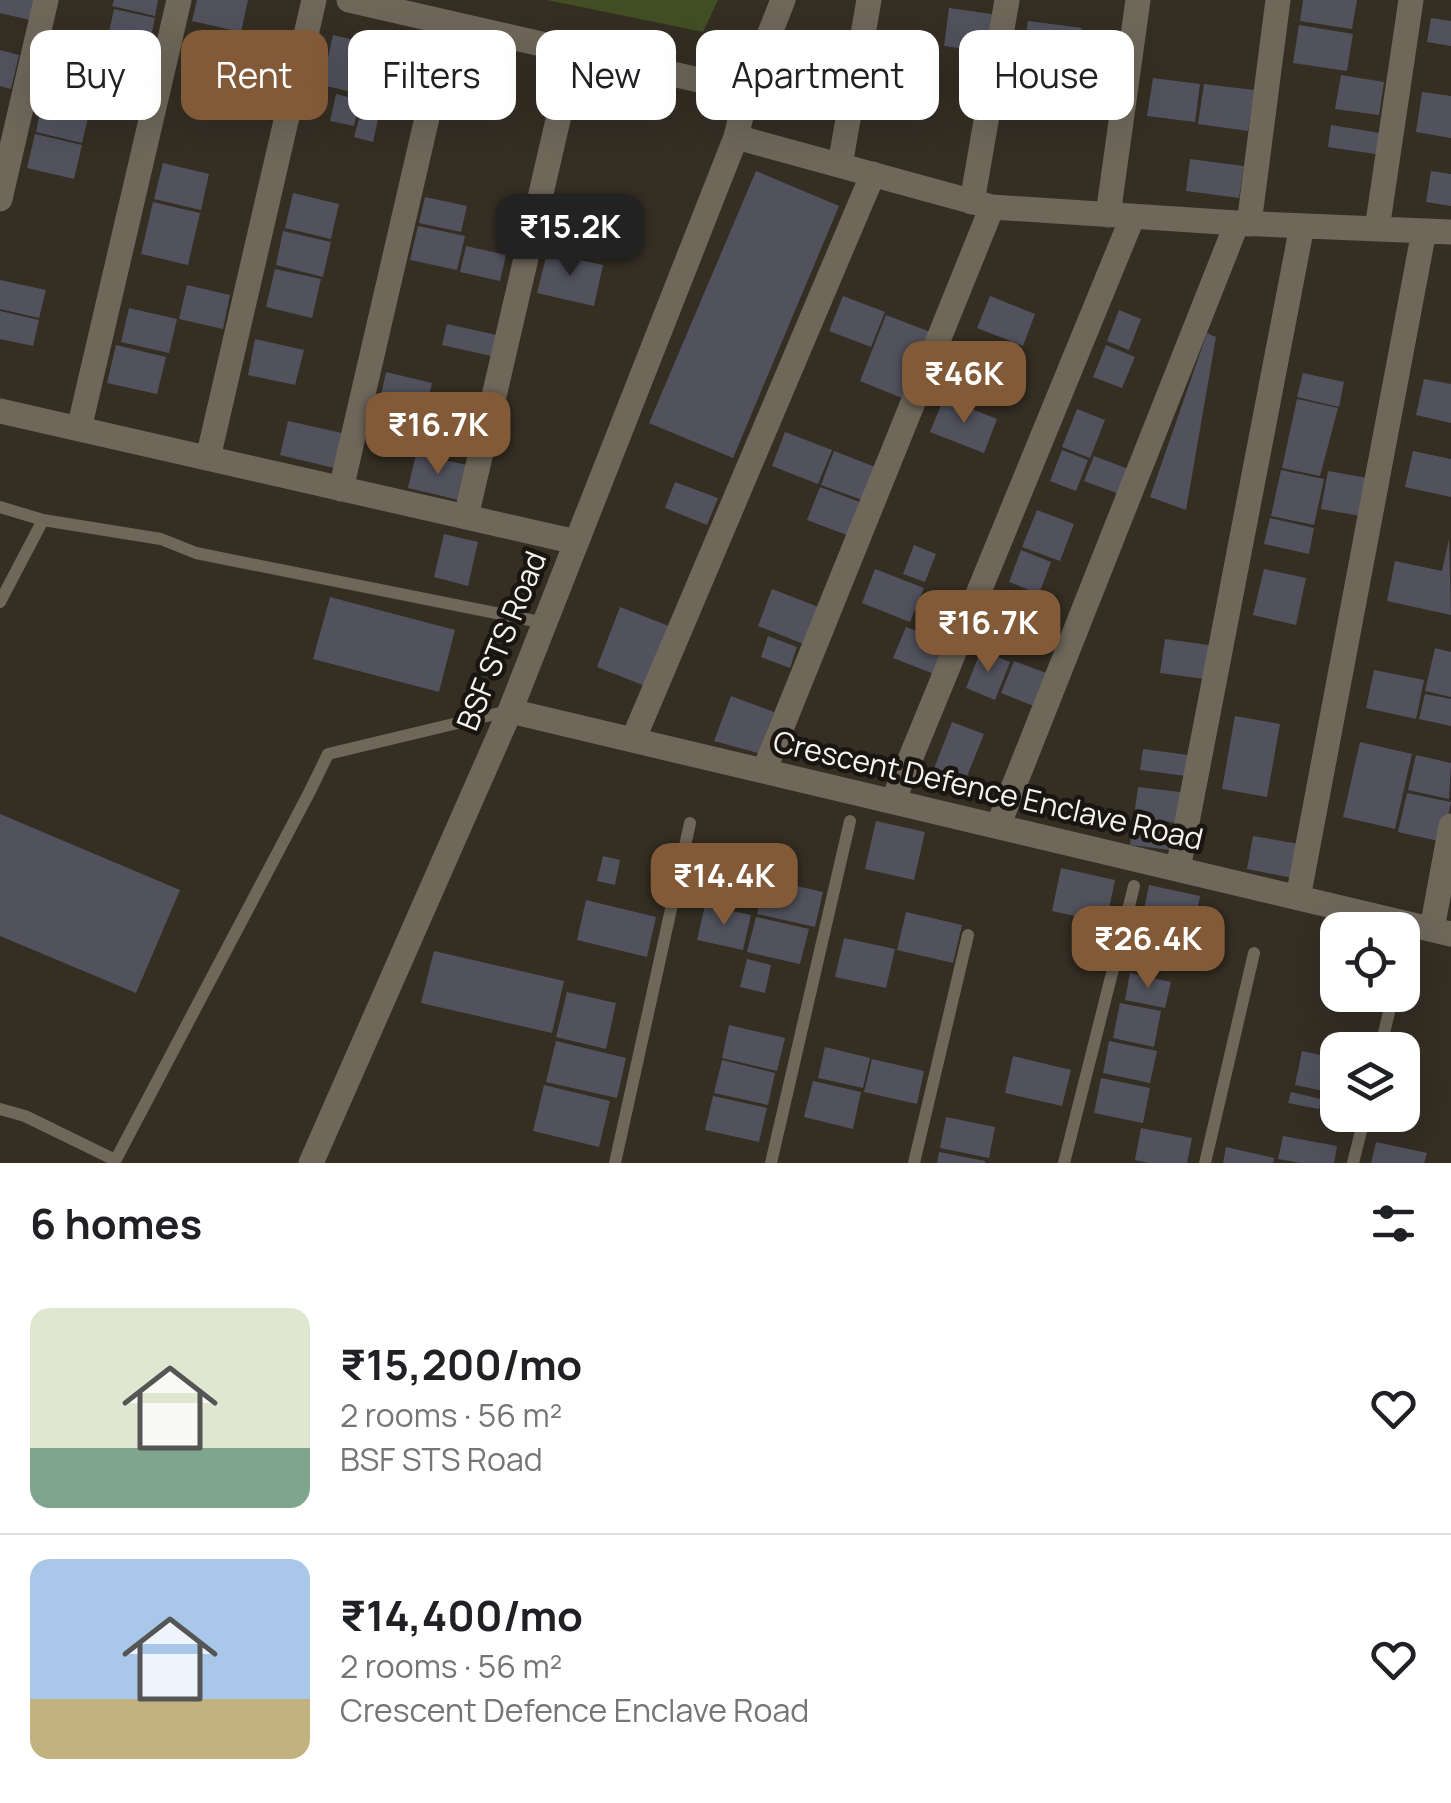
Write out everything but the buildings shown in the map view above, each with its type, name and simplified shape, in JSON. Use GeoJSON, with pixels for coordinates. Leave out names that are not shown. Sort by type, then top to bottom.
{"type":"FeatureCollection","features":[{"type":"Feature","properties":{"kind":"street"},"geometry":{"type":"LineString","coordinates":[[0,199],[46,0]]}},
{"type":"Feature","properties":{"kind":"street"},"geometry":{"type":"LineString","coordinates":[[79,429],[178,0]]}},
{"type":"Feature","properties":{"kind":"street"},"geometry":{"type":"LineString","coordinates":[[208,458],[314,0]]}},
{"type":"Feature","properties":{"kind":"street"},"geometry":{"type":"LineString","coordinates":[[349,0],[536,42]]}},
{"type":"Feature","properties":{"kind":"street","name":"BSF STS Road"},"geometry":{"type":"LineString","coordinates":[[771,30],[783,0]]}},
{"type":"Feature","properties":{"kind":"street"},"geometry":{"type":"LineString","coordinates":[[840,165],[869,0]]}},
{"type":"Feature","properties":{"kind":"street"},"geometry":{"type":"LineString","coordinates":[[764,770],[982,204],[1007,0]]}},
{"type":"Feature","properties":{"kind":"street"},"geometry":{"type":"LineString","coordinates":[[893,802],[1120,215],[1138,0]]}},
{"type":"Feature","properties":{"kind":"street"},"geometry":{"type":"LineString","coordinates":[[998,826],[1243,224],[1278,0]]}},
{"type":"Feature","properties":{"kind":"street"},"geometry":{"type":"LineString","coordinates":[[1377,229],[1411,0]]}},
{"type":"Feature","properties":{"kind":"street"},"geometry":{"type":"LineString","coordinates":[[341,488],[449,23]]}},
{"type":"Feature","properties":{"kind":"street"},"geometry":{"type":"LineString","coordinates":[[466,517],[558,120]]}},
{"type":"Feature","properties":{"kind":"street","name":"BSF STS Road"},"geometry":{"type":"LineString","coordinates":[[311,1163],[510,711],[740,120]]}},
{"type":"Feature","properties":{"kind":"street"},"geometry":{"type":"LineString","coordinates":[[736,137],[982,204],[1243,224],[1451,232]]}},
{"type":"Feature","properties":{"kind":"street"},"geometry":{"type":"LineString","coordinates":[[633,740],[873,174]]}},
{"type":"Feature","properties":{"kind":"street"},"geometry":{"type":"LineString","coordinates":[[1178,869],[1302,226]]}},
{"type":"Feature","properties":{"kind":"street"},"geometry":{"type":"LineString","coordinates":[[1298,898],[1424,230]]}},
{"type":"Feature","properties":{"kind":"street"},"geometry":{"type":"LineString","coordinates":[[0,411],[576,542]]}},
{"type":"Feature","properties":{"kind":"street","name":"Crescent Defence Enclave Road"},"geometry":{"type":"LineString","coordinates":[[510,711],[1441,932]]}},
{"type":"Feature","properties":{"kind":"street"},"geometry":{"type":"LineString","coordinates":[[1441,932],[1451,826]]}},
{"type":"Feature","properties":{"kind":"lane"},"geometry":{"type":"LineString","coordinates":[[0,507],[43,520],[161,539],[196,553],[546,623]]}},
{"type":"Feature","properties":{"kind":"lane"},"geometry":{"type":"LineString","coordinates":[[0,602],[43,520]]}},
{"type":"Feature","properties":{"kind":"lane"},"geometry":{"type":"LineString","coordinates":[[0,1109],[24,1116],[114,1162],[328,754],[510,711]]}},
{"type":"Feature","properties":{"kind":"lane"},"geometry":{"type":"LineString","coordinates":[[770,1163],[850,821]]}},
{"type":"Feature","properties":{"kind":"lane"},"geometry":{"type":"LineString","coordinates":[[615,1163],[690,823]]}},
{"type":"Feature","properties":{"kind":"lane"},"geometry":{"type":"LineString","coordinates":[[1064,1163],[1134,886]]}},
{"type":"Feature","properties":{"kind":"lane"},"geometry":{"type":"LineString","coordinates":[[914,1163],[968,935]]}},
{"type":"Feature","properties":{"kind":"lane"},"geometry":{"type":"LineString","coordinates":[[1205,1163],[1254,953]]}},
{"type":"Feature","properties":{"kind":"lane"},"geometry":{"type":"LineString","coordinates":[[1353,1163],[1361,1132]]}},
{"type":"Feature","properties":{"kind":"green space"},"geometry":{"type":"Polygon","coordinates":[[[547,0],[718,0],[704,30],[547,0]]]}}]}
